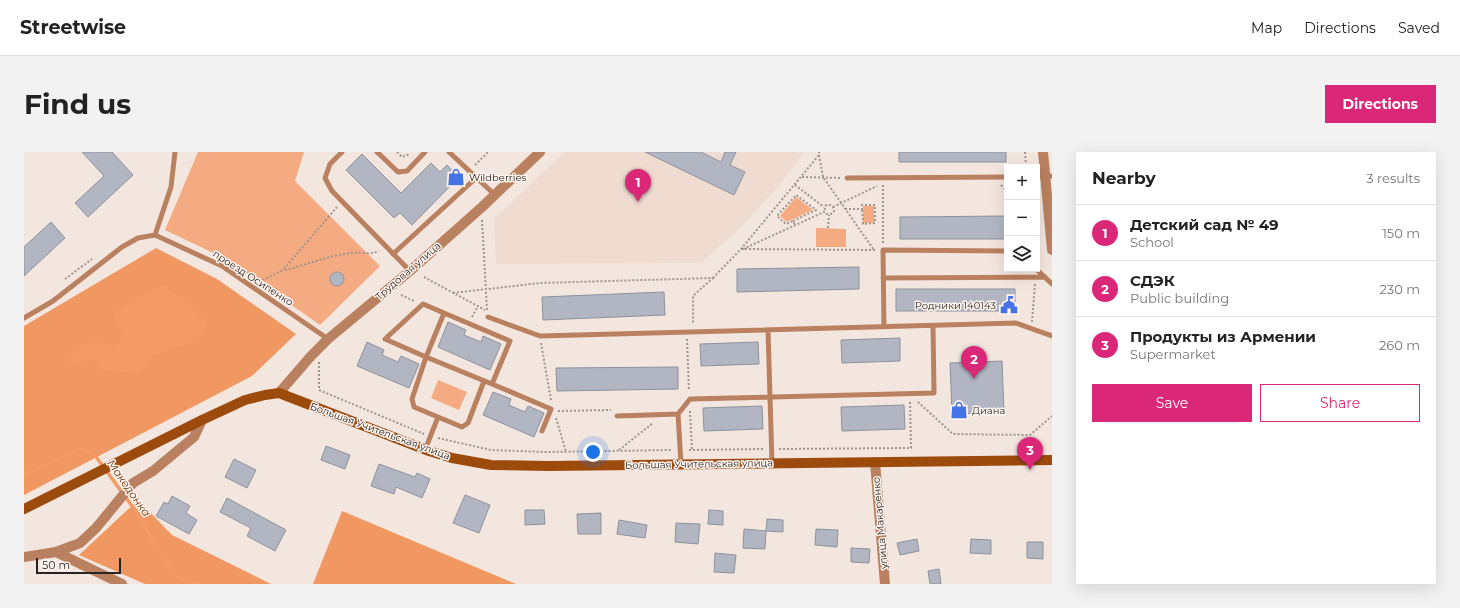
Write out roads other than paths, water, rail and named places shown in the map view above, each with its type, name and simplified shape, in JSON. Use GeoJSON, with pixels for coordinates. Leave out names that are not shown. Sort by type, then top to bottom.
{"type":"FeatureCollection","features":[{"type":"Feature","properties":{"kind":"main road"},"geometry":{"type":"LineString","coordinates":[[24,509],[130,454],[202,420],[246,400],[279,393]]}},
{"type":"Feature","properties":{"kind":"main road","name":"Большая Учительская улица"},"geometry":{"type":"LineString","coordinates":[[279,393],[425,450],[452,458],[490,465],[548,466],[1052,460]]}},
{"type":"Feature","properties":{"kind":"street","name":"Трудовая улица"},"geometry":{"type":"LineString","coordinates":[[279,393],[328,338],[410,271],[482,207],[540,152]]}},
{"type":"Feature","properties":{"kind":"street"},"geometry":{"type":"LineString","coordinates":[[1043,152],[1052,250]]}},
{"type":"Feature","properties":{"kind":"street"},"geometry":{"type":"LineString","coordinates":[[24,557],[56,552],[80,543],[96,528],[133,483],[152,471],[194,437],[202,420]]}},
{"type":"Feature","properties":{"kind":"street","name":"улица Макаренко"},"geometry":{"type":"LineString","coordinates":[[875,462],[885,584]]}},
{"type":"Feature","properties":{"kind":"street"},"geometry":{"type":"LineString","coordinates":[[56,552],[122,584]]}},
{"type":"Feature","properties":{"kind":"lane"},"geometry":{"type":"LineString","coordinates":[[24,318],[53,301],[122,247],[138,238],[155,235],[171,187],[175,152]]}},
{"type":"Feature","properties":{"kind":"lane"},"geometry":{"type":"LineString","coordinates":[[342,152],[330,164],[326,178],[332,191],[410,271]]}},
{"type":"Feature","properties":{"kind":"lane"},"geometry":{"type":"LineString","coordinates":[[377,152],[398,172],[407,171],[425,152]]}},
{"type":"Feature","properties":{"kind":"lane"},"geometry":{"type":"LineString","coordinates":[[449,152],[495,195]]}},
{"type":"Feature","properties":{"kind":"lane"},"geometry":{"type":"LineString","coordinates":[[847,178],[1004,177]]}},
{"type":"Feature","properties":{"kind":"lane"},"geometry":{"type":"LineString","coordinates":[[393,254],[476,178]]}},
{"type":"Feature","properties":{"kind":"lane","name":"проезд Осипенко"},"geometry":{"type":"LineString","coordinates":[[155,235],[222,266],[328,338]]}},
{"type":"Feature","properties":{"kind":"lane"},"geometry":{"type":"LineString","coordinates":[[884,327],[883,250],[1004,251]]}},
{"type":"Feature","properties":{"kind":"lane"},"geometry":{"type":"LineString","coordinates":[[1039,272],[1052,284]]}},
{"type":"Feature","properties":{"kind":"lane"},"geometry":{"type":"LineString","coordinates":[[884,278],[1045,278]]}},
{"type":"Feature","properties":{"kind":"lane"},"geometry":{"type":"LineString","coordinates":[[492,384],[510,341],[423,304],[385,340],[551,409],[542,431]]}},
{"type":"Feature","properties":{"kind":"lane"},"geometry":{"type":"LineString","coordinates":[[444,313],[426,357],[412,399],[414,407],[462,427],[468,423],[484,381]]}},
{"type":"Feature","properties":{"kind":"lane"},"geometry":{"type":"LineString","coordinates":[[488,314],[540,336],[1016,323],[1052,336]]}},
{"type":"Feature","properties":{"kind":"lane"},"geometry":{"type":"LineString","coordinates":[[681,464],[678,414],[690,399],[934,393],[933,326]]}},
{"type":"Feature","properties":{"kind":"lane"},"geometry":{"type":"LineString","coordinates":[[768,330],[772,463]]}},
{"type":"Feature","properties":{"kind":"lane"},"geometry":{"type":"LineString","coordinates":[[617,416],[678,414]]}},
{"type":"Feature","properties":{"kind":"lane"},"geometry":{"type":"LineString","coordinates":[[425,450],[438,417]]}},
{"type":"Feature","properties":{"kind":"waterway","name":"Македонка"},"geometry":{"type":"LineString","coordinates":[[24,475],[81,449],[94,454],[132,506],[175,576],[199,584]]}},
{"type":"Feature","properties":{"kind":"place","name":"Wildberries"},"geometry":{"type":"Point","coordinates":[456,177]}},
{"type":"Feature","properties":{"kind":"place","name":"Детский сад № 49"},"geometry":{"type":"Point","coordinates":[638,202]}},
{"type":"Feature","properties":{"kind":"place","name":"Родники 140143"},"geometry":{"type":"Point","coordinates":[1009,305]}},
{"type":"Feature","properties":{"kind":"place","name":"СДЭК"},"geometry":{"type":"Point","coordinates":[974,379]}},
{"type":"Feature","properties":{"kind":"place","name":"Диана"},"geometry":{"type":"Point","coordinates":[959,410]}},
{"type":"Feature","properties":{"kind":"place","name":"Продукты из Армении"},"geometry":{"type":"Point","coordinates":[1030,470]}}]}
